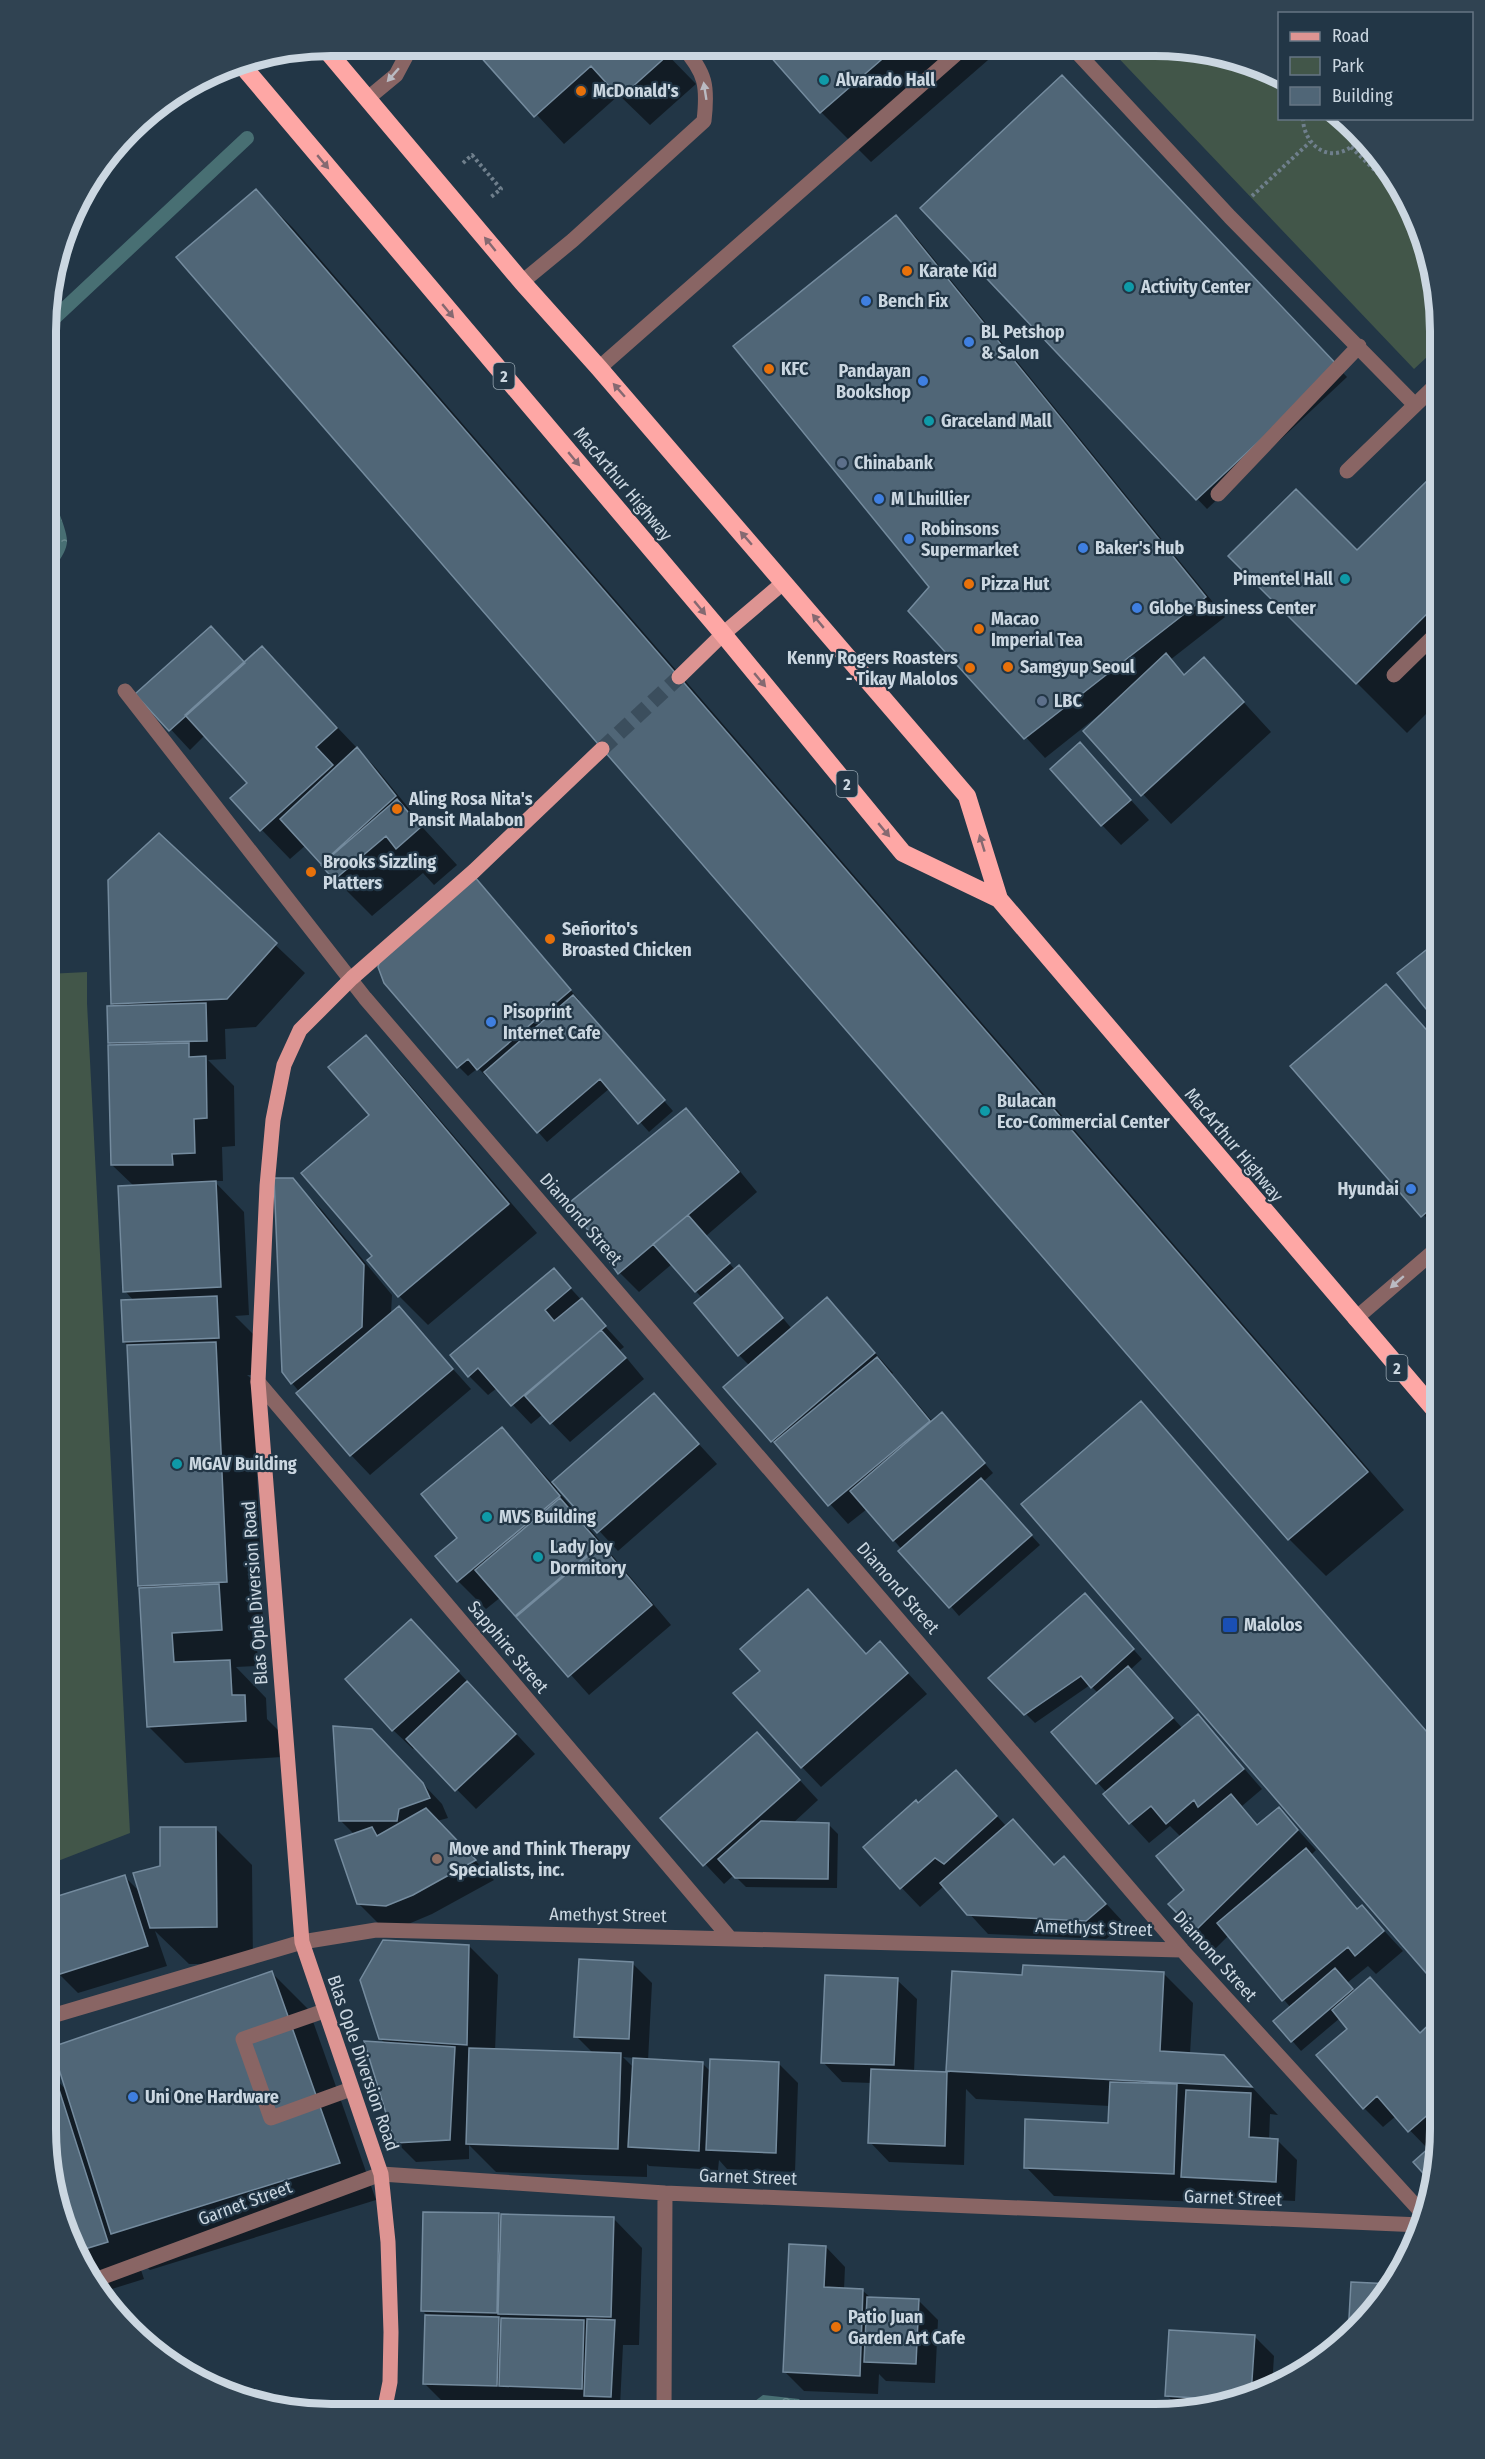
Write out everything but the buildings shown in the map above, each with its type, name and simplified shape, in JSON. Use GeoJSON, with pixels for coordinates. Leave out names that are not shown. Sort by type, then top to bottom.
{"type":"FeatureCollection","features":[{"type":"Feature","properties":{"kind":"highway","name":"MacArthur Highway"},"geometry":{"type":"LineString","coordinates":[[331,56],[522,282],[599,368],[967,796],[999,899],[1430,1405]]}},
{"type":"Feature","properties":{"kind":"highway","name":"MacArthur Highway"},"geometry":{"type":"LineString","coordinates":[[248,68],[723,634],[903,853],[999,899]]}},
{"type":"Feature","properties":{"kind":"main road"},"geometry":{"type":"LineString","coordinates":[[679,677],[723,634],[784,582]]}},
{"type":"Feature","properties":{"kind":"main road","name":"Blas Ople Diversion Road"},"geometry":{"type":"LineString","coordinates":[[386,2404],[390,2382],[392,2332],[388,2242],[381,2174],[302,1942],[258,1382],[267,1186],[273,1120],[284,1065],[300,1030],[352,978],[474,871],[602,749]]}},
{"type":"Feature","properties":{"kind":"street"},"geometry":{"type":"LineString","coordinates":[[367,99],[396,75],[406,56]]}},
{"type":"Feature","properties":{"kind":"street"},"geometry":{"type":"LineString","coordinates":[[522,282],[573,240],[704,121],[707,93],[696,62],[691,56]]}},
{"type":"Feature","properties":{"kind":"street"},"geometry":{"type":"LineString","coordinates":[[599,368],[954,56]]}},
{"type":"Feature","properties":{"kind":"street"},"geometry":{"type":"LineString","coordinates":[[1080,56],[1230,217],[1416,405]]}},
{"type":"Feature","properties":{"kind":"street"},"geometry":{"type":"LineString","coordinates":[[1218,494],[1359,346]]}},
{"type":"Feature","properties":{"kind":"street"},"geometry":{"type":"LineString","coordinates":[[1347,471],[1430,391]]}},
{"type":"Feature","properties":{"kind":"street"},"geometry":{"type":"LineString","coordinates":[[1394,675],[1430,640]]}},
{"type":"Feature","properties":{"kind":"street","name":"Diamond Street"},"geometry":{"type":"LineString","coordinates":[[125,691],[388,1025],[1182,1950],[1417,2209]]}},
{"type":"Feature","properties":{"kind":"street"},"geometry":{"type":"LineString","coordinates":[[1355,1319],[1430,1255]]}},
{"type":"Feature","properties":{"kind":"street","name":"Sapphire Street"},"geometry":{"type":"LineString","coordinates":[[258,1382],[729,1937]]}},
{"type":"Feature","properties":{"kind":"street","name":"Amethyst Street"},"geometry":{"type":"LineString","coordinates":[[56,2015],[302,1942],[376,1930],[1182,1950]]}},
{"type":"Feature","properties":{"kind":"street"},"geometry":{"type":"LineString","coordinates":[[324,2011],[243,2039],[271,2118],[351,2089]]}},
{"type":"Feature","properties":{"kind":"street","name":"Garnet Street"},"geometry":{"type":"LineString","coordinates":[[100,2278],[381,2174],[665,2193],[1412,2225]]}},
{"type":"Feature","properties":{"kind":"street"},"geometry":{"type":"LineString","coordinates":[[664,2404],[665,2193]]}},
{"type":"Feature","properties":{"kind":"path"},"geometry":{"type":"LineString","coordinates":[[1304,120],[1304,130],[1310,142],[1322,151],[1337,153],[1351,147],[1355,142]]}},
{"type":"Feature","properties":{"kind":"path"},"geometry":{"type":"LineString","coordinates":[[1230,217],[1310,142]]}},
{"type":"Feature","properties":{"kind":"path"},"geometry":{"type":"LineString","coordinates":[[1351,147],[1385,181]]}},
{"type":"Feature","properties":{"kind":"green space"},"geometry":{"type":"Polygon","coordinates":[[[1117,56],[1173,56],[1208,61],[1243,70],[1278,85],[1278,120],[1331,120],[1349,136],[1373,163],[1393,193],[1409,225],[1420,259],[1429,312],[1430,354],[1414,369],[1117,56]]]}},
{"type":"Feature","properties":{"kind":"green space"},"geometry":{"type":"Polygon","coordinates":[[[87,972],[130,1833],[56,1862],[56,974],[87,972]]]}},
{"type":"Feature","properties":{"kind":"water"},"geometry":{"type":"Polygon","coordinates":[[[56,506],[67,541],[56,564],[56,506]]]}},
{"type":"Feature","properties":{"kind":"water"},"geometry":{"type":"Polygon","coordinates":[[[763,2395],[799,2399],[803,2404],[751,2404],[763,2395]]]}},
{"type":"Feature","properties":{"kind":"waterway"},"geometry":{"type":"LineString","coordinates":[[56,317],[247,138]]}},
{"type":"Feature","properties":{"kind":"tunnel"},"geometry":{"type":"LineString","coordinates":[[602,749],[679,677]]}},
{"type":"Feature","properties":{"kind":"place","name":"Alvarado Hall"},"geometry":{"type":"Point","coordinates":[824,80]}},
{"type":"Feature","properties":{"kind":"place","name":"McDonald's"},"geometry":{"type":"Point","coordinates":[581,91]}},
{"type":"Feature","properties":{"kind":"place","name":"Karate Kid"},"geometry":{"type":"Point","coordinates":[907,271]}},
{"type":"Feature","properties":{"kind":"place","name":"Activity Center"},"geometry":{"type":"Point","coordinates":[1129,287]}},
{"type":"Feature","properties":{"kind":"place","name":"Bench Fix"},"geometry":{"type":"Point","coordinates":[866,301]}},
{"type":"Feature","properties":{"kind":"place","name":"BL Petshop & Salon"},"geometry":{"type":"Point","coordinates":[969,342]}},
{"type":"Feature","properties":{"kind":"place","name":"KFC"},"geometry":{"type":"Point","coordinates":[769,369]}},
{"type":"Feature","properties":{"kind":"place","name":"Pandayan Bookshop"},"geometry":{"type":"Point","coordinates":[923,381]}},
{"type":"Feature","properties":{"kind":"place","name":"Graceland Mall"},"geometry":{"type":"Point","coordinates":[929,421]}},
{"type":"Feature","properties":{"kind":"place","name":"Chinabank"},"geometry":{"type":"Point","coordinates":[842,463]}},
{"type":"Feature","properties":{"kind":"place","name":"M Lhuillier"},"geometry":{"type":"Point","coordinates":[879,499]}},
{"type":"Feature","properties":{"kind":"place","name":"Robinsons Supermarket"},"geometry":{"type":"Point","coordinates":[909,539]}},
{"type":"Feature","properties":{"kind":"place","name":"Baker's Hub"},"geometry":{"type":"Point","coordinates":[1083,548]}},
{"type":"Feature","properties":{"kind":"place","name":"Pimentel Hall"},"geometry":{"type":"Point","coordinates":[1345,579]}},
{"type":"Feature","properties":{"kind":"place","name":"Pizza Hut"},"geometry":{"type":"Point","coordinates":[969,584]}},
{"type":"Feature","properties":{"kind":"place","name":"Globe Business Center"},"geometry":{"type":"Point","coordinates":[1137,608]}},
{"type":"Feature","properties":{"kind":"place","name":"Macao Imperial Tea"},"geometry":{"type":"Point","coordinates":[979,629]}},
{"type":"Feature","properties":{"kind":"place","name":"Samgyup Seoul"},"geometry":{"type":"Point","coordinates":[1008,667]}},
{"type":"Feature","properties":{"kind":"place","name":"Kenny Rogers Roasters - Tikay Malolos"},"geometry":{"type":"Point","coordinates":[970,668]}},
{"type":"Feature","properties":{"kind":"place","name":"LBC"},"geometry":{"type":"Point","coordinates":[1042,701]}},
{"type":"Feature","properties":{"kind":"place","name":"Aling Rosa Nita's Pansit Malabon"},"geometry":{"type":"Point","coordinates":[397,809]}},
{"type":"Feature","properties":{"kind":"place","name":"Brooks Sizzling Platters"},"geometry":{"type":"Point","coordinates":[311,872]}},
{"type":"Feature","properties":{"kind":"place","name":"Señorito's Broasted Chicken"},"geometry":{"type":"Point","coordinates":[550,939]}},
{"type":"Feature","properties":{"kind":"place","name":"Pisoprint Internet Cafe"},"geometry":{"type":"Point","coordinates":[491,1022]}},
{"type":"Feature","properties":{"kind":"place","name":"Bulacan Eco-Commercial Center"},"geometry":{"type":"Point","coordinates":[985,1111]}},
{"type":"Feature","properties":{"kind":"place","name":"Hyundai"},"geometry":{"type":"Point","coordinates":[1411,1189]}},
{"type":"Feature","properties":{"kind":"place","name":"MGAV Building"},"geometry":{"type":"Point","coordinates":[177,1464]}},
{"type":"Feature","properties":{"kind":"place","name":"MVS Building"},"geometry":{"type":"Point","coordinates":[487,1517]}},
{"type":"Feature","properties":{"kind":"place","name":"Lady Joy Dormitory"},"geometry":{"type":"Point","coordinates":[538,1557]}},
{"type":"Feature","properties":{"kind":"place","name":"Malolos"},"geometry":{"type":"Point","coordinates":[1230,1625]}},
{"type":"Feature","properties":{"kind":"place","name":"Move and Think Therapy Specialists, inc."},"geometry":{"type":"Point","coordinates":[437,1859]}},
{"type":"Feature","properties":{"kind":"place","name":"Uni One Hardware"},"geometry":{"type":"Point","coordinates":[133,2097]}},
{"type":"Feature","properties":{"kind":"place","name":"Patio Juan Garden Art Cafe"},"geometry":{"type":"Point","coordinates":[836,2327]}}]}
